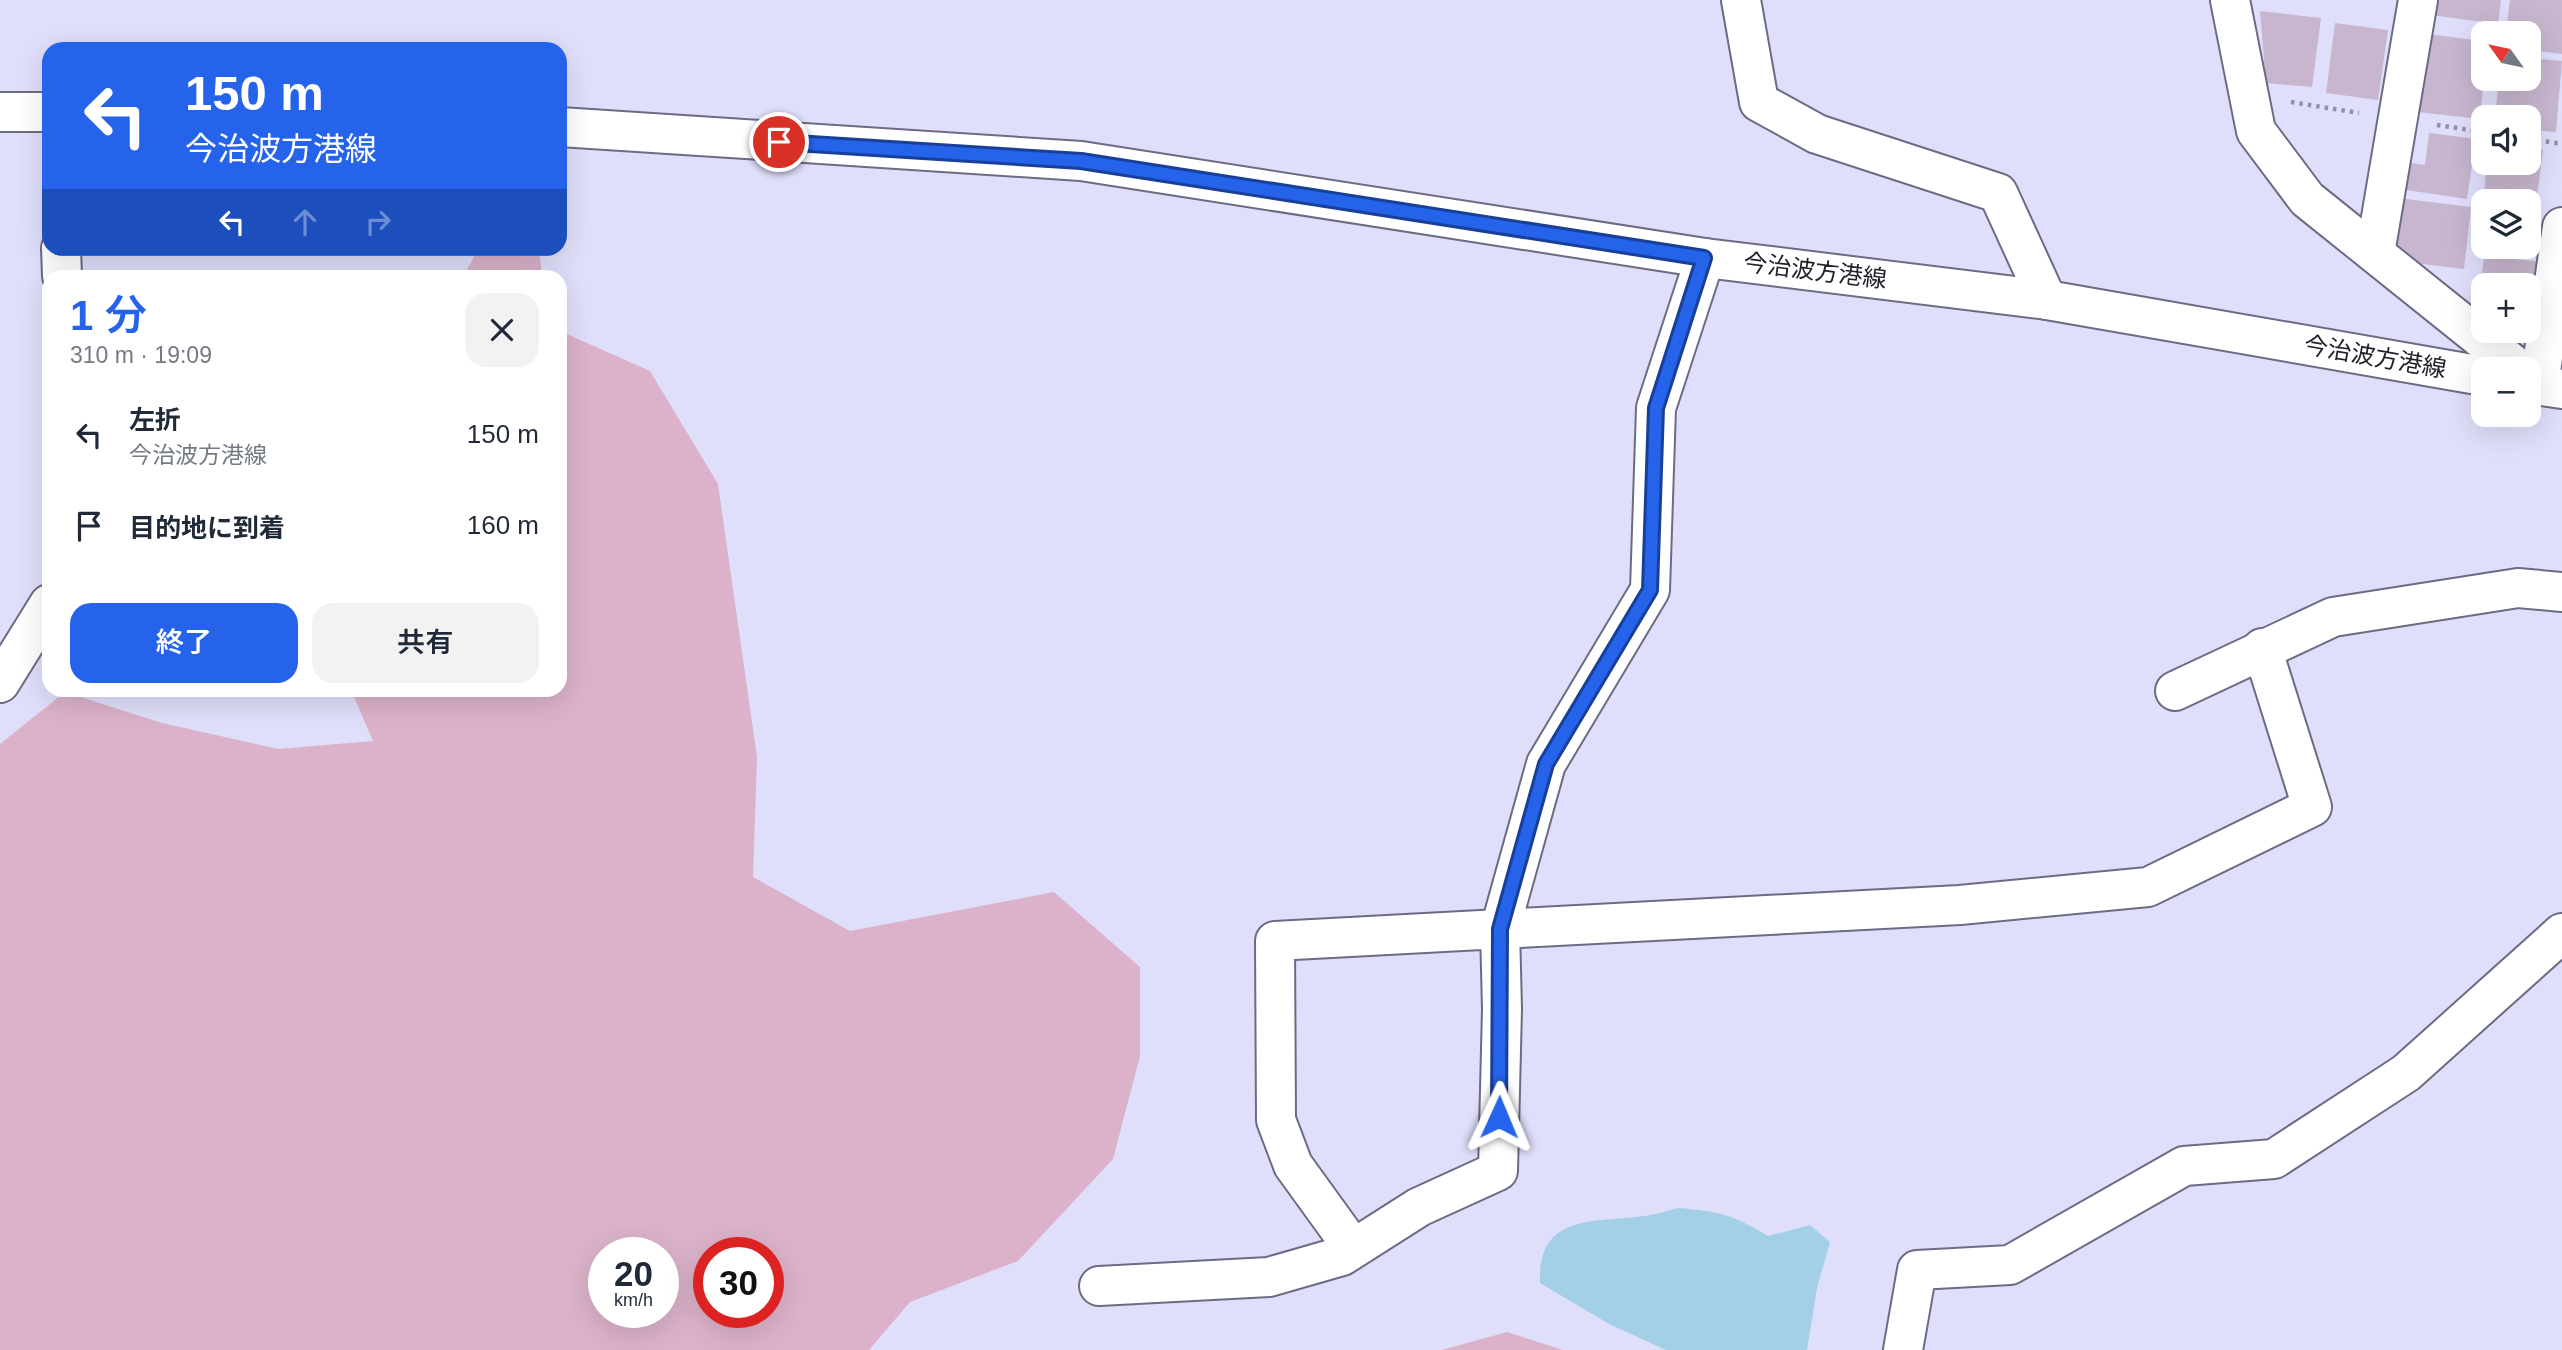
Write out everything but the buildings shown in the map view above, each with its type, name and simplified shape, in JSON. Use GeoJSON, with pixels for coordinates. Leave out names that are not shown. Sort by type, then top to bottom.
{"type":"FeatureCollection","features":[{"type":"Feature","properties":{"kind":"street"},"geometry":{"type":"LineString","coordinates":[[1741,0],[1759,102],[1817,134],[1998,193],[2046,300]]}},
{"type":"Feature","properties":{"kind":"street"},"geometry":{"type":"LineString","coordinates":[[2230,0],[2256,131],[2307,199],[2505,357]]}},
{"type":"Feature","properties":{"kind":"street"},"geometry":{"type":"LineString","coordinates":[[2375,254],[2418,0]]}},
{"type":"Feature","properties":{"kind":"street"},"geometry":{"type":"LineString","coordinates":[[0,112],[42,113]]}},
{"type":"Feature","properties":{"kind":"street","name":"今治波方港線"},"geometry":{"type":"LineString","coordinates":[[567,127],[1081,161],[1704,258],[2046,300],[2471,374]]}},
{"type":"Feature","properties":{"kind":"street"},"geometry":{"type":"LineString","coordinates":[[2541,378],[2562,227]]}},
{"type":"Feature","properties":{"kind":"street"},"geometry":{"type":"LineString","coordinates":[[1099,1286],[1269,1277],[1342,1256],[1419,1207],[1498,1171],[1500,929],[1546,764],[1650,590],[1656,408],[1704,258]]}},
{"type":"Feature","properties":{"kind":"street"},"geometry":{"type":"LineString","coordinates":[[2175,691],[2333,617],[2518,588],[2562,592]]}},
{"type":"Feature","properties":{"kind":"street"},"geometry":{"type":"LineString","coordinates":[[0,683],[10,644],[42,611]]}},
{"type":"Feature","properties":{"kind":"street"},"geometry":{"type":"LineString","coordinates":[[1353,1248],[1293,1165],[1276,1120],[1275,942],[1960,905],[2148,887],[2312,807],[2262,648]]}},
{"type":"Feature","properties":{"kind":"street"},"geometry":{"type":"LineString","coordinates":[[1903,1350],[1917,1270],[2010,1265],[2184,1166],[2274,1159],[2406,1073],[2562,933]]}},
{"type":"Feature","properties":{"kind":"path"},"geometry":{"type":"LineString","coordinates":[[2541,141],[2562,144]]}},
{"type":"Feature","properties":{"kind":"shaded area"},"geometry":{"type":"Polygon","coordinates":[[[474,256],[540,256],[541,270],[467,270],[474,256]]]}},
{"type":"Feature","properties":{"kind":"shaded area"},"geometry":{"type":"Polygon","coordinates":[[[567,334],[650,371],[718,484],[757,757],[753,877],[850,931],[1054,892],[1140,967],[1140,1056],[1113,1159],[1018,1261],[910,1302],[869,1350],[0,1350],[0,744],[59,697],[81,697],[162,723],[278,749],[373,741],[354,697],[567,697],[567,334]]]}},
{"type":"Feature","properties":{"kind":"shaded area"},"geometry":{"type":"Polygon","coordinates":[[[1507,1332],[1563,1350],[1442,1350],[1507,1332]]]}},
{"type":"Feature","properties":{"kind":"water"},"geometry":{"type":"Polygon","coordinates":[[[1678,1208],[1725,1215],[1768,1236],[1810,1225],[1830,1242],[1817,1288],[1807,1350],[1666,1350],[1609,1324],[1540,1283],[1542,1261],[1547,1246],[1557,1234],[1569,1227],[1600,1220],[1646,1216],[1678,1208]]]}},
{"type":"Feature","properties":{"kind":"route"},"geometry":{"type":"LineString","coordinates":[[779,142],[1081,161],[1704,258],[1656,408],[1650,590],[1546,764],[1500,929],[1502,1009],[1499,1117]]}}]}
